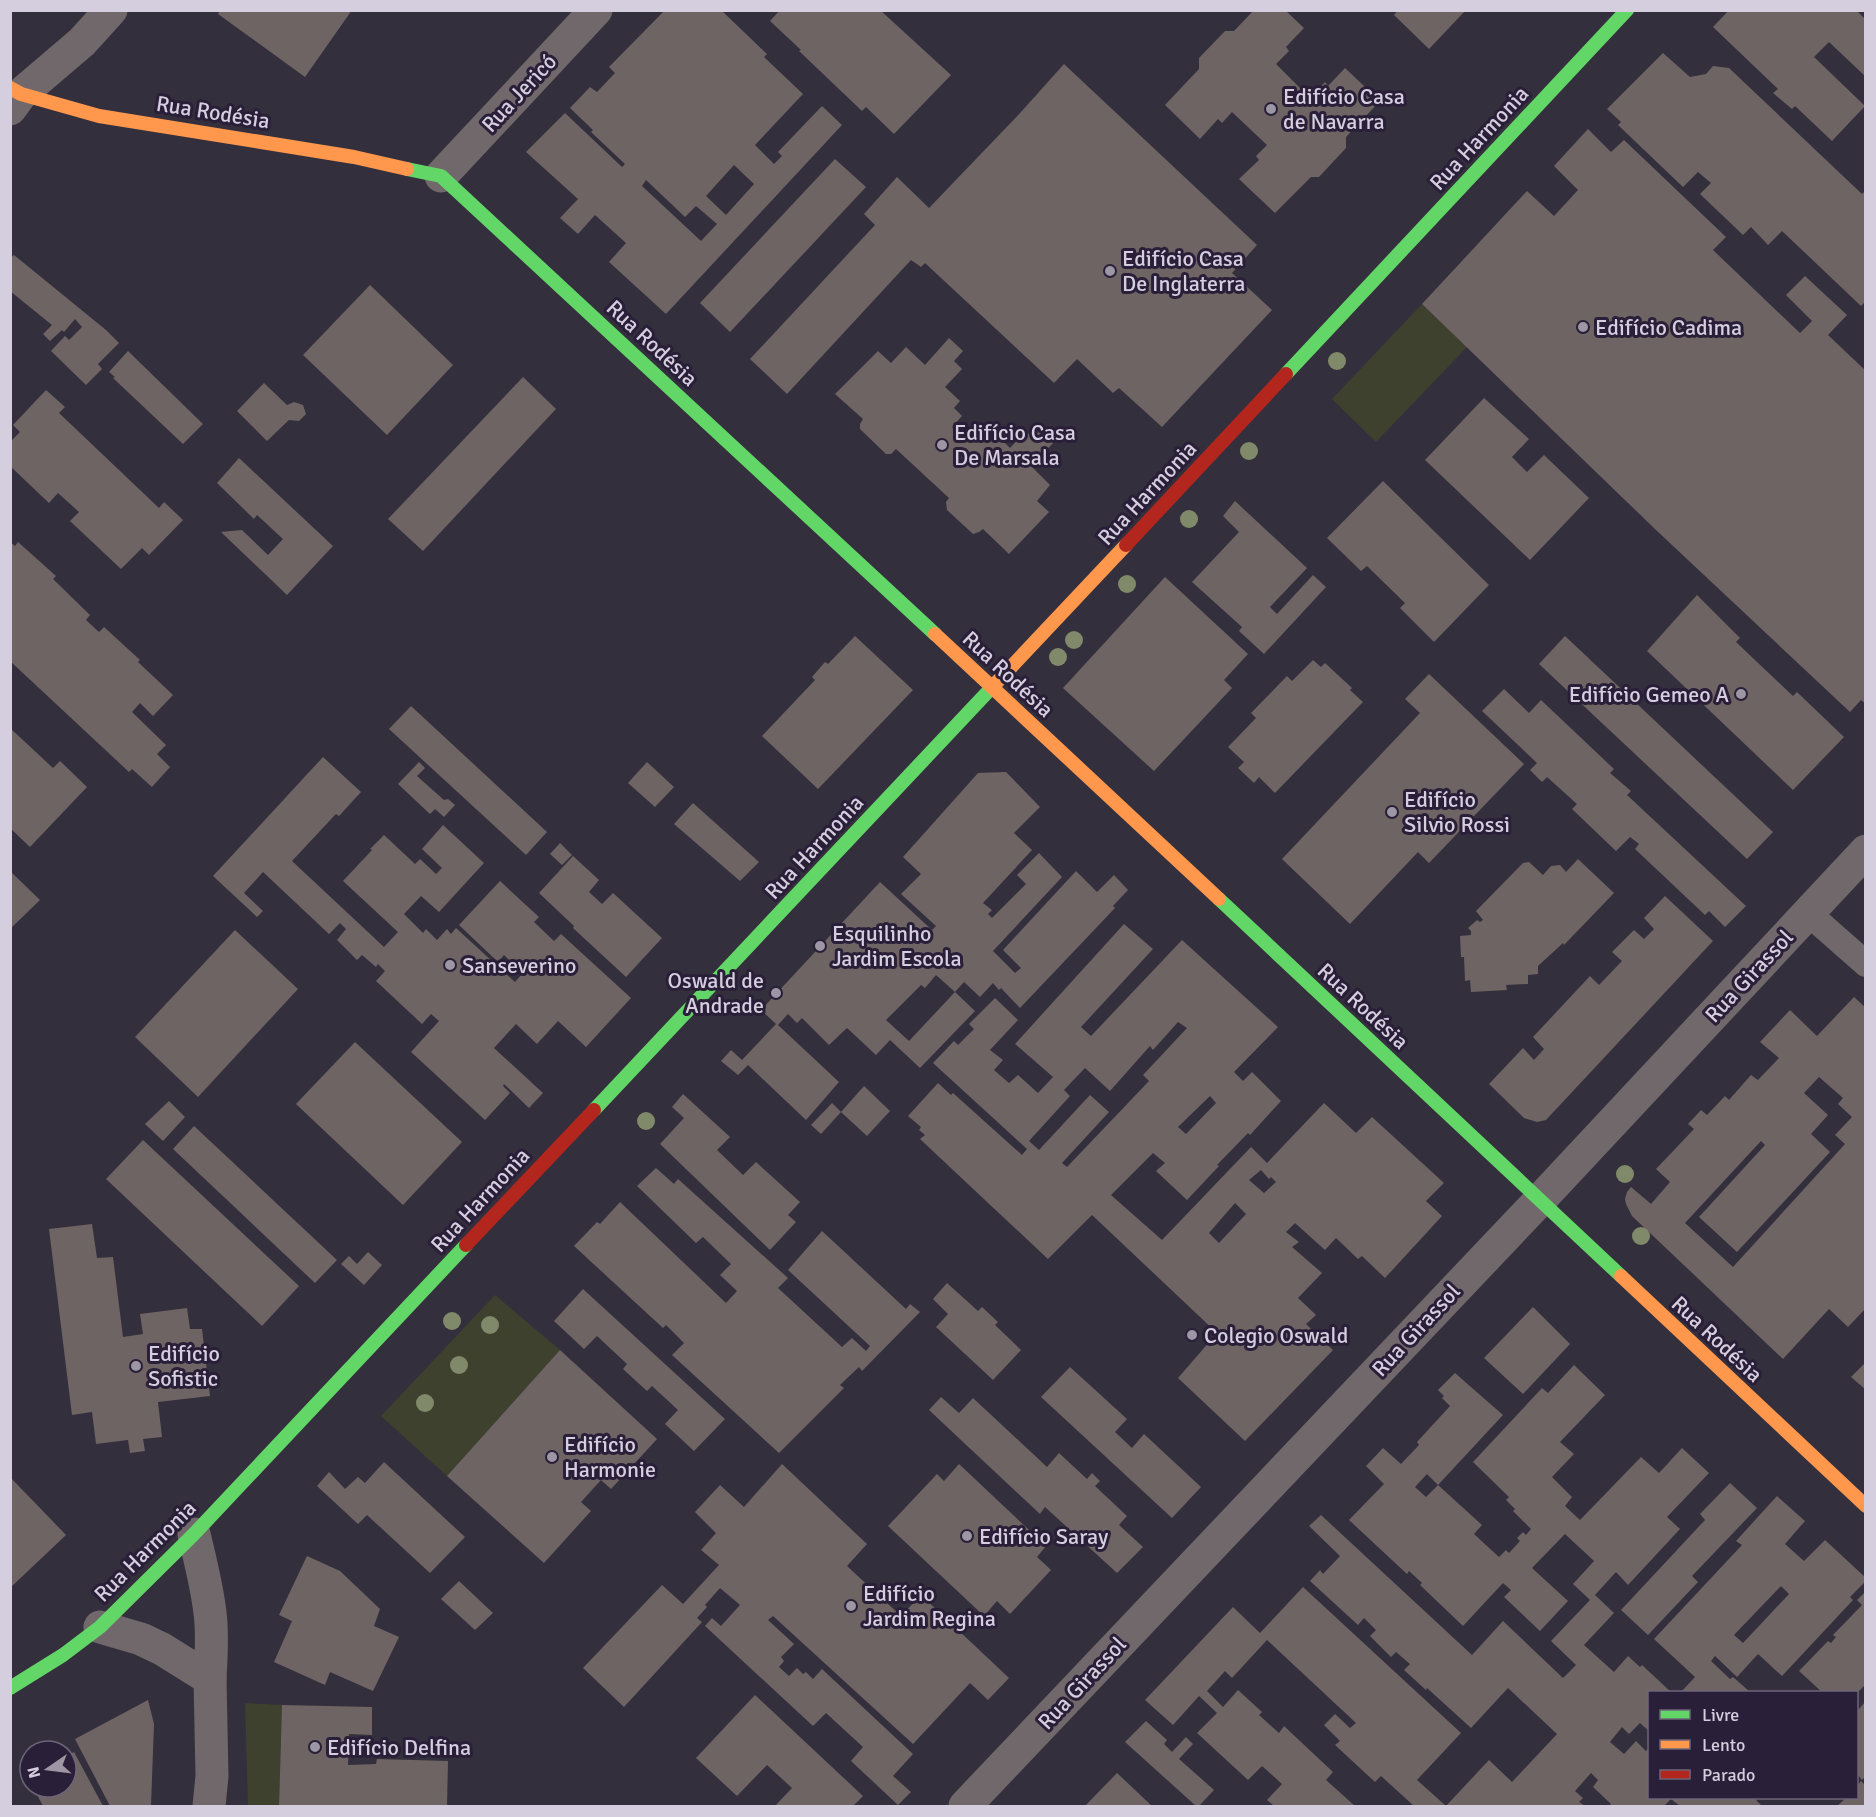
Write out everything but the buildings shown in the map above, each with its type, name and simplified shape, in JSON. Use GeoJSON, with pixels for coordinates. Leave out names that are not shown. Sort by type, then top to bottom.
{"type":"FeatureCollection","features":[{"type":"Feature","properties":{"kind":"street"},"geometry":{"type":"LineString","coordinates":[[14,97],[82,42],[111,10]]}},
{"type":"Feature","properties":{"kind":"street","name":"Rua Jericó"},"geometry":{"type":"LineString","coordinates":[[441,176],[596,10]]}},
{"type":"Feature","properties":{"kind":"street","name":"Rua Harmonia"},"geometry":{"type":"LineString","coordinates":[[10,1688],[63,1655],[100,1627],[194,1534],[993,687],[1627,10]]}},
{"type":"Feature","properties":{"kind":"street","name":"Rua Rodésia"},"geometry":{"type":"LineString","coordinates":[[14,97],[99,116],[354,157],[441,176],[993,687],[1866,1506]]}},
{"type":"Feature","properties":{"kind":"street","name":"Rua Girassol"},"geometry":{"type":"LineString","coordinates":[[965,1806],[1539,1201],[1866,851]]}},
{"type":"Feature","properties":{"kind":"street"},"geometry":{"type":"LineString","coordinates":[[194,1534],[211,1614],[212,1776],[209,1806]]}},
{"type":"Feature","properties":{"kind":"street"},"geometry":{"type":"LineString","coordinates":[[100,1627],[141,1639],[162,1649],[210,1679]]}},
{"type":"Feature","properties":{"kind":"lane"},"geometry":{"type":"LineString","coordinates":[[1808,913],[1866,964]]}},
{"type":"Feature","properties":{"kind":"green space"},"geometry":{"type":"Polygon","coordinates":[[[1422,304],[1467,347],[1376,442],[1332,399],[1422,304]]]}},
{"type":"Feature","properties":{"kind":"green space"},"geometry":{"type":"Polygon","coordinates":[[[495,1295],[560,1350],[447,1476],[381,1416],[495,1295]]]}},
{"type":"Feature","properties":{"kind":"green space"},"geometry":{"type":"Polygon","coordinates":[[[245,1703],[282,1705],[279,1806],[248,1806],[245,1703]]]}},
{"type":"Feature","properties":{"kind":"traffic: fast"},"geometry":{"type":"LineString","coordinates":[[1286,374],[1627,10]]}},
{"type":"Feature","properties":{"kind":"traffic: fast"},"geometry":{"type":"LineString","coordinates":[[407,169],[441,176],[935,634]]}},
{"type":"Feature","properties":{"kind":"traffic: fast"},"geometry":{"type":"LineString","coordinates":[[594,1110],[997,682]]}},
{"type":"Feature","properties":{"kind":"traffic: fast"},"geometry":{"type":"LineString","coordinates":[[1219,899],[1621,1276]]}},
{"type":"Feature","properties":{"kind":"traffic: fast"},"geometry":{"type":"LineString","coordinates":[[10,1688],[63,1655],[100,1627],[194,1534],[466,1245]]}},
{"type":"Feature","properties":{"kind":"traffic: slow"},"geometry":{"type":"LineString","coordinates":[[10,88],[21,94],[99,116],[354,157],[407,169]]}},
{"type":"Feature","properties":{"kind":"traffic: slow"},"geometry":{"type":"LineString","coordinates":[[997,682],[1126,545]]}},
{"type":"Feature","properties":{"kind":"traffic: slow"},"geometry":{"type":"LineString","coordinates":[[935,634],[1219,899]]}},
{"type":"Feature","properties":{"kind":"traffic: slow"},"geometry":{"type":"LineString","coordinates":[[1621,1276],[1866,1506]]}},
{"type":"Feature","properties":{"kind":"traffic: jam"},"geometry":{"type":"LineString","coordinates":[[1126,545],[1286,374]]}},
{"type":"Feature","properties":{"kind":"traffic: jam"},"geometry":{"type":"LineString","coordinates":[[466,1245],[594,1110]]}},
{"type":"Feature","properties":{"kind":"place","name":"Edifício Casa de Navarra"},"geometry":{"type":"Point","coordinates":[1271,109]}},
{"type":"Feature","properties":{"kind":"place","name":"Edifício Casa De Inglaterra"},"geometry":{"type":"Point","coordinates":[1110,271]}},
{"type":"Feature","properties":{"kind":"place","name":"Edifício Cadima"},"geometry":{"type":"Point","coordinates":[1583,327]}},
{"type":"Feature","properties":{"kind":"place","name":"Edifício Casa De Marsala"},"geometry":{"type":"Point","coordinates":[942,445]}},
{"type":"Feature","properties":{"kind":"place","name":"Edifício Gemeo A"},"geometry":{"type":"Point","coordinates":[1741,694]}},
{"type":"Feature","properties":{"kind":"place","name":"Edifício Silvio Rossi"},"geometry":{"type":"Point","coordinates":[1392,812]}},
{"type":"Feature","properties":{"kind":"place","name":"Esquilinho Jardim Escola"},"geometry":{"type":"Point","coordinates":[820,946]}},
{"type":"Feature","properties":{"kind":"place","name":"Sanseverino"},"geometry":{"type":"Point","coordinates":[450,965]}},
{"type":"Feature","properties":{"kind":"place","name":"Oswald de Andrade"},"geometry":{"type":"Point","coordinates":[776,993]}},
{"type":"Feature","properties":{"kind":"place","name":"Colegio Oswald"},"geometry":{"type":"Point","coordinates":[1192,1335]}},
{"type":"Feature","properties":{"kind":"place","name":"Edifício Sofistic"},"geometry":{"type":"Point","coordinates":[136,1366]}},
{"type":"Feature","properties":{"kind":"place","name":"Edifício Harmonie"},"geometry":{"type":"Point","coordinates":[552,1457]}},
{"type":"Feature","properties":{"kind":"place","name":"Edifício Saray"},"geometry":{"type":"Point","coordinates":[967,1536]}},
{"type":"Feature","properties":{"kind":"place","name":"Edifício Jardim Regina"},"geometry":{"type":"Point","coordinates":[851,1606]}},
{"type":"Feature","properties":{"kind":"place","name":"Edifício Delfina"},"geometry":{"type":"Point","coordinates":[315,1747]}}]}
